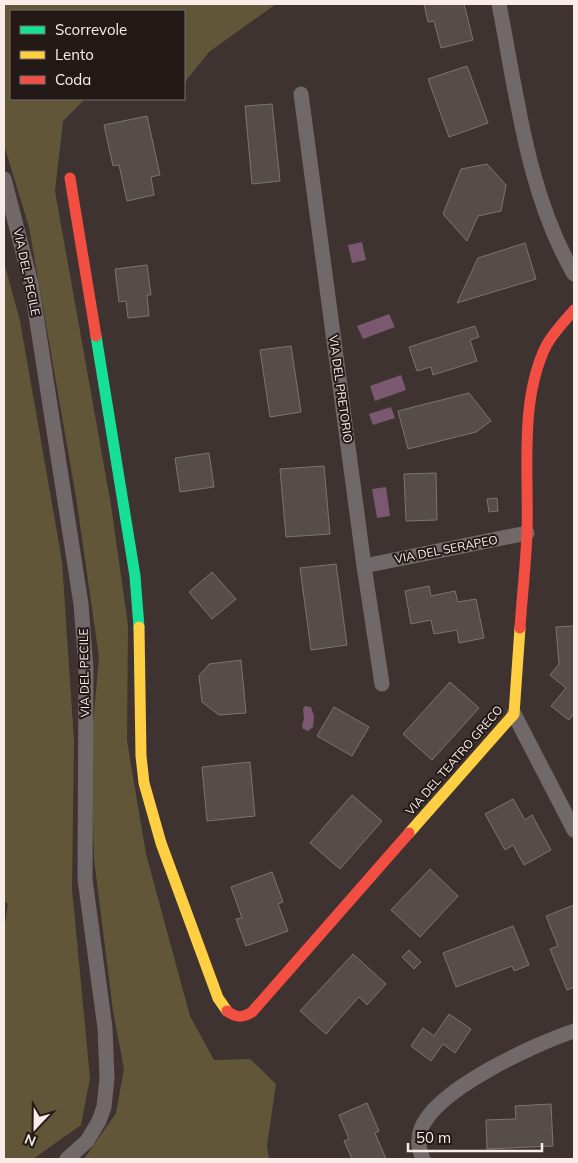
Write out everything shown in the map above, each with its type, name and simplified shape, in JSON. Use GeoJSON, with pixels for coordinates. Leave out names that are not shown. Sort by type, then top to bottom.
{"type":"FeatureCollection","features":[{"type":"Feature","properties":{"kind":"street"},"geometry":{"type":"LineString","coordinates":[[499,4],[533,172],[544,208],[562,253],[574,274]]}},
{"type":"Feature","properties":{"kind":"street","name":"VIA DEL PRETORIO"},"geometry":{"type":"LineString","coordinates":[[301,94],[364,566],[382,684]]}},
{"type":"Feature","properties":{"kind":"street","name":"VIA DEL PECILE"},"geometry":{"type":"LineString","coordinates":[[4,178],[25,255],[35,302],[81,604],[85,644],[84,864],[86,892],[106,1034],[107,1093],[102,1114],[92,1135],[67,1159]]}},
{"type":"Feature","properties":{"kind":"street","name":"VIA DEL TEATRO GRECO"},"geometry":{"type":"LineString","coordinates":[[70,178],[136,576],[139,624],[141,756],[144,784],[161,843],[218,998],[226,1011],[236,1017],[244,1017],[255,1008],[514,714],[528,533],[528,441],[534,382],[541,357],[550,339],[574,310]]}},
{"type":"Feature","properties":{"kind":"street","name":"VIA DEL SERAPEO"},"geometry":{"type":"LineString","coordinates":[[364,566],[528,533]]}},
{"type":"Feature","properties":{"kind":"street"},"geometry":{"type":"LineString","coordinates":[[514,714],[574,830]]}},
{"type":"Feature","properties":{"kind":"street"},"geometry":{"type":"LineString","coordinates":[[423,1159],[419,1146],[420,1130],[427,1117],[438,1105],[492,1068],[544,1042],[574,1031]]}},
{"type":"Feature","properties":{"kind":"shaded area"},"geometry":{"type":"Polygon","coordinates":[[[4,4],[276,4],[209,52],[185,82],[185,10],[10,10],[10,100],[84,100],[63,121],[55,191],[111,505],[128,625],[127,741],[146,854],[190,1016],[214,1060],[250,1059],[276,1084],[267,1146],[269,1159],[84,1159],[116,1113],[124,1069],[113,1011],[94,859],[91,746],[99,657],[76,497],[29,227],[4,145],[4,4]]]}},
{"type":"Feature","properties":{"kind":"shaded area"},"geometry":{"type":"Polygon","coordinates":[[[362,242],[366,260],[352,263],[348,245],[362,242]]]}},
{"type":"Feature","properties":{"kind":"shaded area"},"geometry":{"type":"Polygon","coordinates":[[[4,262],[20,321],[62,561],[74,741],[72,889],[90,1078],[81,1125],[33,1159],[4,1159],[4,929],[8,904],[4,901],[4,262]]]}},
{"type":"Feature","properties":{"kind":"shaded area"},"geometry":{"type":"Polygon","coordinates":[[[389,314],[395,327],[363,339],[357,326],[389,314]]]}},
{"type":"Feature","properties":{"kind":"shaded area"},"geometry":{"type":"Polygon","coordinates":[[[401,375],[406,390],[375,401],[370,386],[401,375]]]}},
{"type":"Feature","properties":{"kind":"shaded area"},"geometry":{"type":"Polygon","coordinates":[[[391,407],[395,418],[373,425],[369,414],[391,407]]]}},
{"type":"Feature","properties":{"kind":"shaded area"},"geometry":{"type":"Polygon","coordinates":[[[386,487],[390,516],[377,518],[372,489],[386,487]]]}},
{"type":"Feature","properties":{"kind":"shaded area"},"geometry":{"type":"Polygon","coordinates":[[[305,706],[311,707],[314,716],[313,727],[308,731],[303,729],[302,726],[304,718],[303,709],[305,706]]]}},
{"type":"Feature","properties":{"kind":"building"},"geometry":{"type":"Polygon","coordinates":[[[424,4],[464,4],[473,40],[441,48],[434,21],[428,22],[424,4]]]}},
{"type":"Feature","properties":{"kind":"building"},"geometry":{"type":"Polygon","coordinates":[[[467,66],[488,123],[449,137],[428,79],[467,66]]]}},
{"type":"Feature","properties":{"kind":"building"},"geometry":{"type":"Polygon","coordinates":[[[272,104],[280,181],[252,184],[245,106],[272,104]]]}},
{"type":"Feature","properties":{"kind":"building"},"geometry":{"type":"Polygon","coordinates":[[[147,116],[160,175],[151,177],[154,195],[127,201],[119,165],[113,166],[104,125],[147,116]]]}},
{"type":"Feature","properties":{"kind":"building"},"geometry":{"type":"Polygon","coordinates":[[[487,164],[506,185],[501,211],[478,216],[467,241],[443,214],[461,169],[487,164]]]}},
{"type":"Feature","properties":{"kind":"building"},"geometry":{"type":"Polygon","coordinates":[[[525,243],[536,279],[457,303],[478,258],[525,243]]]}},
{"type":"Feature","properties":{"kind":"building"},"geometry":{"type":"Polygon","coordinates":[[[147,265],[151,295],[147,295],[149,316],[128,318],[126,301],[119,302],[115,269],[147,265]]]}},
{"type":"Feature","properties":{"kind":"building"},"geometry":{"type":"Polygon","coordinates":[[[475,326],[479,337],[470,340],[477,361],[433,375],[431,367],[417,371],[409,347],[475,326]]]}},
{"type":"Feature","properties":{"kind":"building"},"geometry":{"type":"Polygon","coordinates":[[[291,346],[301,412],[270,417],[260,350],[291,346]]]}},
{"type":"Feature","properties":{"kind":"building"},"geometry":{"type":"Polygon","coordinates":[[[469,393],[491,421],[476,432],[408,449],[398,411],[469,393]]]}},
{"type":"Feature","properties":{"kind":"building"},"geometry":{"type":"Polygon","coordinates":[[[209,453],[214,487],[180,492],[175,458],[209,453]]]}},
{"type":"Feature","properties":{"kind":"building"},"geometry":{"type":"Polygon","coordinates":[[[324,466],[330,534],[286,537],[280,469],[324,466]]]}},
{"type":"Feature","properties":{"kind":"building"},"geometry":{"type":"Polygon","coordinates":[[[436,473],[437,520],[406,521],[404,474],[436,473]]]}},
{"type":"Feature","properties":{"kind":"building"},"geometry":{"type":"Polygon","coordinates":[[[497,498],[498,511],[489,512],[487,499],[497,498]]]}},
{"type":"Feature","properties":{"kind":"building"},"geometry":{"type":"Polygon","coordinates":[[[336,564],[347,645],[311,650],[300,568],[336,564]]]}},
{"type":"Feature","properties":{"kind":"building"},"geometry":{"type":"Polygon","coordinates":[[[212,572],[236,599],[212,619],[189,592],[212,572]]]}},
{"type":"Feature","properties":{"kind":"building"},"geometry":{"type":"Polygon","coordinates":[[[429,586],[431,596],[455,591],[458,602],[476,599],[484,638],[459,643],[457,630],[434,634],[431,620],[411,624],[405,591],[429,586]]]}},
{"type":"Feature","properties":{"kind":"building"},"geometry":{"type":"Polygon","coordinates":[[[574,626],[574,713],[569,720],[551,706],[566,688],[550,675],[559,664],[556,627],[574,626]]]}},
{"type":"Feature","properties":{"kind":"building"},"geometry":{"type":"Polygon","coordinates":[[[241,660],[246,713],[219,715],[202,702],[199,676],[209,664],[241,660]]]}},
{"type":"Feature","properties":{"kind":"building"},"geometry":{"type":"Polygon","coordinates":[[[450,682],[479,708],[432,760],[403,734],[450,682]]]}},
{"type":"Feature","properties":{"kind":"building"},"geometry":{"type":"Polygon","coordinates":[[[334,707],[369,727],[352,756],[317,736],[334,707]]]}},
{"type":"Feature","properties":{"kind":"building"},"geometry":{"type":"Polygon","coordinates":[[[250,762],[255,816],[207,821],[202,767],[250,762]]]}},
{"type":"Feature","properties":{"kind":"building"},"geometry":{"type":"Polygon","coordinates":[[[352,795],[382,821],[340,869],[310,843],[352,795]]]}},
{"type":"Feature","properties":{"kind":"building"},"geometry":{"type":"Polygon","coordinates":[[[513,799],[525,820],[532,815],[551,850],[524,865],[513,845],[505,850],[485,814],[513,799]]]}},
{"type":"Feature","properties":{"kind":"building"},"geometry":{"type":"Polygon","coordinates":[[[430,869],[458,896],[420,937],[391,910],[430,869]]]}},
{"type":"Feature","properties":{"kind":"building"},"geometry":{"type":"Polygon","coordinates":[[[272,872],[283,902],[278,904],[288,931],[246,946],[236,919],[242,918],[231,887],[272,872]]]}},
{"type":"Feature","properties":{"kind":"building"},"geometry":{"type":"Polygon","coordinates":[[[574,905],[574,987],[567,990],[550,949],[558,946],[546,916],[574,905]]]}},
{"type":"Feature","properties":{"kind":"building"},"geometry":{"type":"Polygon","coordinates":[[[513,926],[529,965],[514,971],[512,966],[456,987],[443,953],[513,926]]]}},
{"type":"Feature","properties":{"kind":"building"},"geometry":{"type":"Polygon","coordinates":[[[409,950],[421,962],[414,969],[402,957],[409,950]]]}},
{"type":"Feature","properties":{"kind":"building"},"geometry":{"type":"Polygon","coordinates":[[[353,954],[386,984],[367,1005],[359,997],[326,1034],[300,1011],[353,954]]]}},
{"type":"Feature","properties":{"kind":"building"},"geometry":{"type":"Polygon","coordinates":[[[449,1014],[471,1029],[455,1053],[443,1044],[431,1061],[411,1046],[423,1028],[434,1036],[449,1014]]]}},
{"type":"Feature","properties":{"kind":"building"},"geometry":{"type":"Polygon","coordinates":[[[367,1103],[379,1131],[375,1133],[386,1159],[352,1159],[344,1141],[349,1139],[339,1115],[367,1103]]]}},
{"type":"Feature","properties":{"kind":"building"},"geometry":{"type":"Polygon","coordinates":[[[551,1104],[553,1146],[487,1149],[486,1120],[516,1119],[515,1106],[551,1104]]]}},
{"type":"Feature","properties":{"kind":"traffic: fast"},"geometry":{"type":"LineString","coordinates":[[96,336],[135,576],[139,627]]}},
{"type":"Feature","properties":{"kind":"traffic: slow"},"geometry":{"type":"LineString","coordinates":[[139,627],[141,756],[144,783],[161,843],[218,998],[227,1011]]}},
{"type":"Feature","properties":{"kind":"traffic: slow"},"geometry":{"type":"LineString","coordinates":[[409,833],[514,714],[520,628]]}},
{"type":"Feature","properties":{"kind":"traffic: jam"},"geometry":{"type":"LineString","coordinates":[[70,178],[96,336]]}},
{"type":"Feature","properties":{"kind":"traffic: jam"},"geometry":{"type":"LineString","coordinates":[[520,628],[527,532],[527,438],[532,390],[546,346],[574,310]]}},
{"type":"Feature","properties":{"kind":"traffic: jam"},"geometry":{"type":"LineString","coordinates":[[227,1011],[233,1015],[240,1016],[252,1012],[409,833]]}}]}
